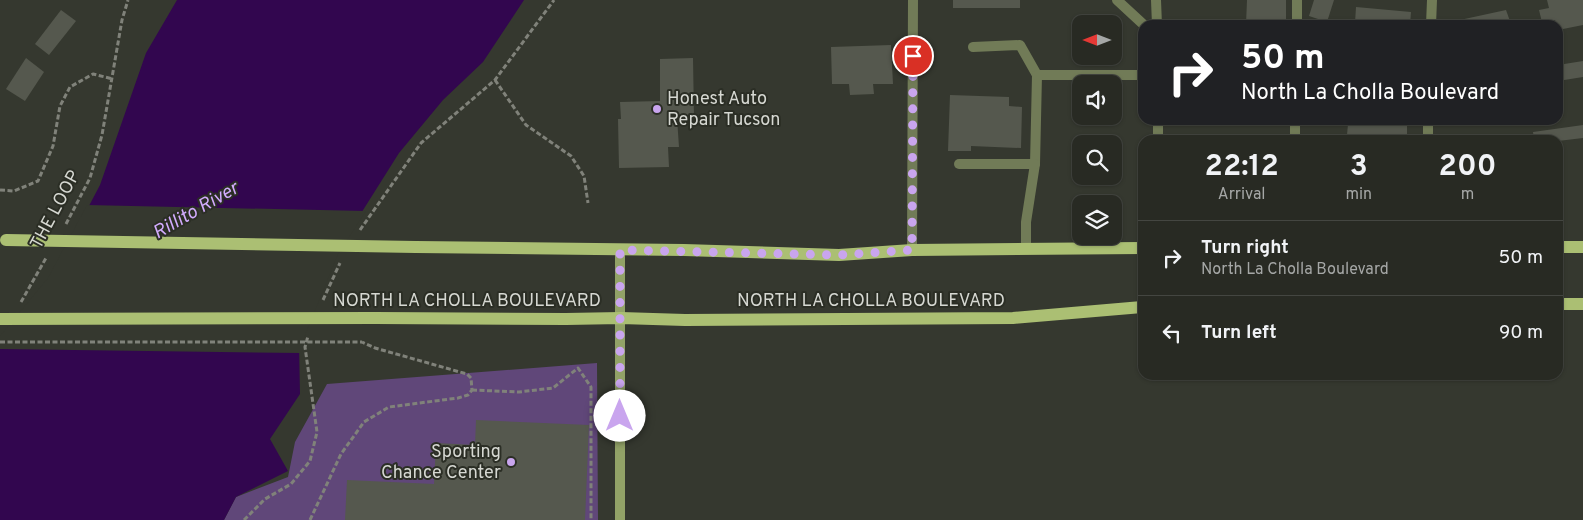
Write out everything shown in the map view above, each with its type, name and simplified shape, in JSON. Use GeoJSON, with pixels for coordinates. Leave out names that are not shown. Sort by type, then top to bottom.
{"type":"FeatureCollection","features":[{"type":"Feature","properties":{"kind":"main road"},"geometry":{"type":"LineString","coordinates":[[3,240],[839,255],[912,250],[1138,248]]}},
{"type":"Feature","properties":{"kind":"main road"},"geometry":{"type":"LineString","coordinates":[[1563,247],[1583,247]]}},
{"type":"Feature","properties":{"kind":"main road"},"geometry":{"type":"LineString","coordinates":[[1563,304],[1583,304]]}},
{"type":"Feature","properties":{"kind":"main road","name":"NORTH LA CHOLLA BOULEVARD"},"geometry":{"type":"LineString","coordinates":[[0,319],[621,318],[695,320],[1013,318],[1138,307]]}},
{"type":"Feature","properties":{"kind":"street"},"geometry":{"type":"LineString","coordinates":[[620,250],[620,520]]}},
{"type":"Feature","properties":{"kind":"lane"},"geometry":{"type":"LineString","coordinates":[[912,250],[913,0]]}},
{"type":"Feature","properties":{"kind":"lane"},"geometry":{"type":"LineString","coordinates":[[1117,0],[1139,20]]}},
{"type":"Feature","properties":{"kind":"lane"},"geometry":{"type":"LineString","coordinates":[[1156,0],[1157,20]]}},
{"type":"Feature","properties":{"kind":"lane"},"geometry":{"type":"LineString","coordinates":[[1297,0],[1297,20]]}},
{"type":"Feature","properties":{"kind":"lane"},"geometry":{"type":"LineString","coordinates":[[1431,20],[1432,0]]}},
{"type":"Feature","properties":{"kind":"lane"},"geometry":{"type":"LineString","coordinates":[[972,47],[1020,45],[1037,75],[1035,164],[1026,222],[1026,250]]}},
{"type":"Feature","properties":{"kind":"lane"},"geometry":{"type":"LineString","coordinates":[[1037,75],[1138,75]]}},
{"type":"Feature","properties":{"kind":"lane"},"geometry":{"type":"LineString","coordinates":[[959,164],[1035,164]]}},
{"type":"Feature","properties":{"kind":"path","name":"THE LOOP"},"geometry":{"type":"LineString","coordinates":[[63,228],[90,178],[102,134],[122,20],[128,0]]}},
{"type":"Feature","properties":{"kind":"path"},"geometry":{"type":"LineString","coordinates":[[0,190],[14,191],[38,181],[53,146],[60,106],[70,87],[93,74],[113,79]]}},
{"type":"Feature","properties":{"kind":"path"},"geometry":{"type":"LineString","coordinates":[[495,80],[526,125],[570,156],[584,176],[588,203]]}},
{"type":"Feature","properties":{"kind":"path","name":"THE LOOP"},"geometry":{"type":"LineString","coordinates":[[20,303],[49,254]]}},
{"type":"Feature","properties":{"kind":"path"},"geometry":{"type":"LineString","coordinates":[[0,342],[362,342],[375,348],[467,374],[471,378],[472,390],[468,395],[389,407],[364,422],[340,454],[310,520]]}},
{"type":"Feature","properties":{"kind":"path"},"geometry":{"type":"LineString","coordinates":[[472,390],[518,392],[553,388],[578,368],[590,387],[590,520]]}},
{"type":"Feature","properties":{"kind":"shaded area"},"geometry":{"type":"Polygon","coordinates":[[[597,363],[598,520],[224,520],[236,497],[288,477],[295,442],[327,384],[597,363]]]}},
{"type":"Feature","properties":{"kind":"water","name":"Rillito River"},"geometry":{"type":"Polygon","coordinates":[[[177,0],[524,0],[483,62],[443,100],[399,153],[336,253],[299,345],[300,394],[270,439],[288,471],[236,497],[224,520],[0,520],[0,340],[50,280],[100,185],[146,53],[177,0]]]}},
{"type":"Feature","properties":{"kind":"pier"},"geometry":{"type":"Polygon","coordinates":[[[87,205],[366,211],[338,254],[301,345],[301,353],[0,349],[0,336],[48,278],[87,205]]]}},
{"type":"Feature","properties":{"kind":"building"},"geometry":{"type":"Polygon","coordinates":[[[953,0],[1020,0],[1020,8],[953,8],[953,0]]]}},
{"type":"Feature","properties":{"kind":"building"},"geometry":{"type":"Polygon","coordinates":[[[1247,0],[1286,0],[1286,20],[1246,20],[1247,0]]]}},
{"type":"Feature","properties":{"kind":"building"},"geometry":{"type":"Polygon","coordinates":[[[1314,0],[1334,0],[1328,20],[1309,16],[1314,0]]]}},
{"type":"Feature","properties":{"kind":"building"},"geometry":{"type":"Polygon","coordinates":[[[1547,0],[1583,0],[1583,25],[1563,29],[1563,20],[1542,20],[1539,10],[1549,8],[1547,0]]]}},
{"type":"Feature","properties":{"kind":"building"},"geometry":{"type":"Polygon","coordinates":[[[1356,7],[1411,12],[1410,20],[1355,20],[1356,7]]]}},
{"type":"Feature","properties":{"kind":"building"},"geometry":{"type":"Polygon","coordinates":[[[61,10],[76,21],[49,55],[35,44],[61,10]]]}},
{"type":"Feature","properties":{"kind":"building"},"geometry":{"type":"Polygon","coordinates":[[[1506,10],[1510,20],[1460,20],[1506,10]]]}},
{"type":"Feature","properties":{"kind":"building"},"geometry":{"type":"Polygon","coordinates":[[[891,45],[893,84],[873,84],[874,94],[850,95],[849,84],[832,84],[831,47],[891,45]]]}},
{"type":"Feature","properties":{"kind":"building"},"geometry":{"type":"Polygon","coordinates":[[[26,58],[44,72],[25,101],[6,89],[26,58]]]}},
{"type":"Feature","properties":{"kind":"building","name":"Honest Auto Repair Tucson"},"geometry":{"type":"Polygon","coordinates":[[[693,58],[694,117],[677,118],[679,147],[668,147],[669,167],[619,168],[618,119],[621,119],[620,102],[660,101],[660,59],[693,58]]]}},
{"type":"Feature","properties":{"kind":"building"},"geometry":{"type":"Polygon","coordinates":[[[1583,61],[1583,77],[1563,80],[1563,64],[1583,61]]]}},
{"type":"Feature","properties":{"kind":"building"},"geometry":{"type":"Polygon","coordinates":[[[950,95],[1009,97],[1009,106],[1022,107],[1021,148],[971,146],[971,151],[948,151],[950,95]]]}},
{"type":"Feature","properties":{"kind":"building"},"geometry":{"type":"Polygon","coordinates":[[[1348,125],[1407,126],[1407,135],[1347,135],[1348,125]]]}},
{"type":"Feature","properties":{"kind":"building"},"geometry":{"type":"Polygon","coordinates":[[[1583,125],[1583,138],[1563,140],[1563,135],[1533,135],[1533,132],[1583,125]]]}},
{"type":"Feature","properties":{"kind":"building","name":"Sporting Chance Center"},"geometry":{"type":"Polygon","coordinates":[[[476,420],[589,425],[585,520],[345,520],[347,480],[434,484],[436,443],[475,445],[476,420]]]}},
{"type":"Feature","properties":{"kind":"place","name":"Honest Auto Repair Tucson"},"geometry":{"type":"Point","coordinates":[657,109]}},
{"type":"Feature","properties":{"kind":"place","name":"Sporting Chance Center"},"geometry":{"type":"Point","coordinates":[511,462]}},
{"type":"Feature","properties":{"kind":"route"},"geometry":{"type":"LineString","coordinates":[[620,416],[620,250],[839,255],[912,250],[913,56]]}}]}
